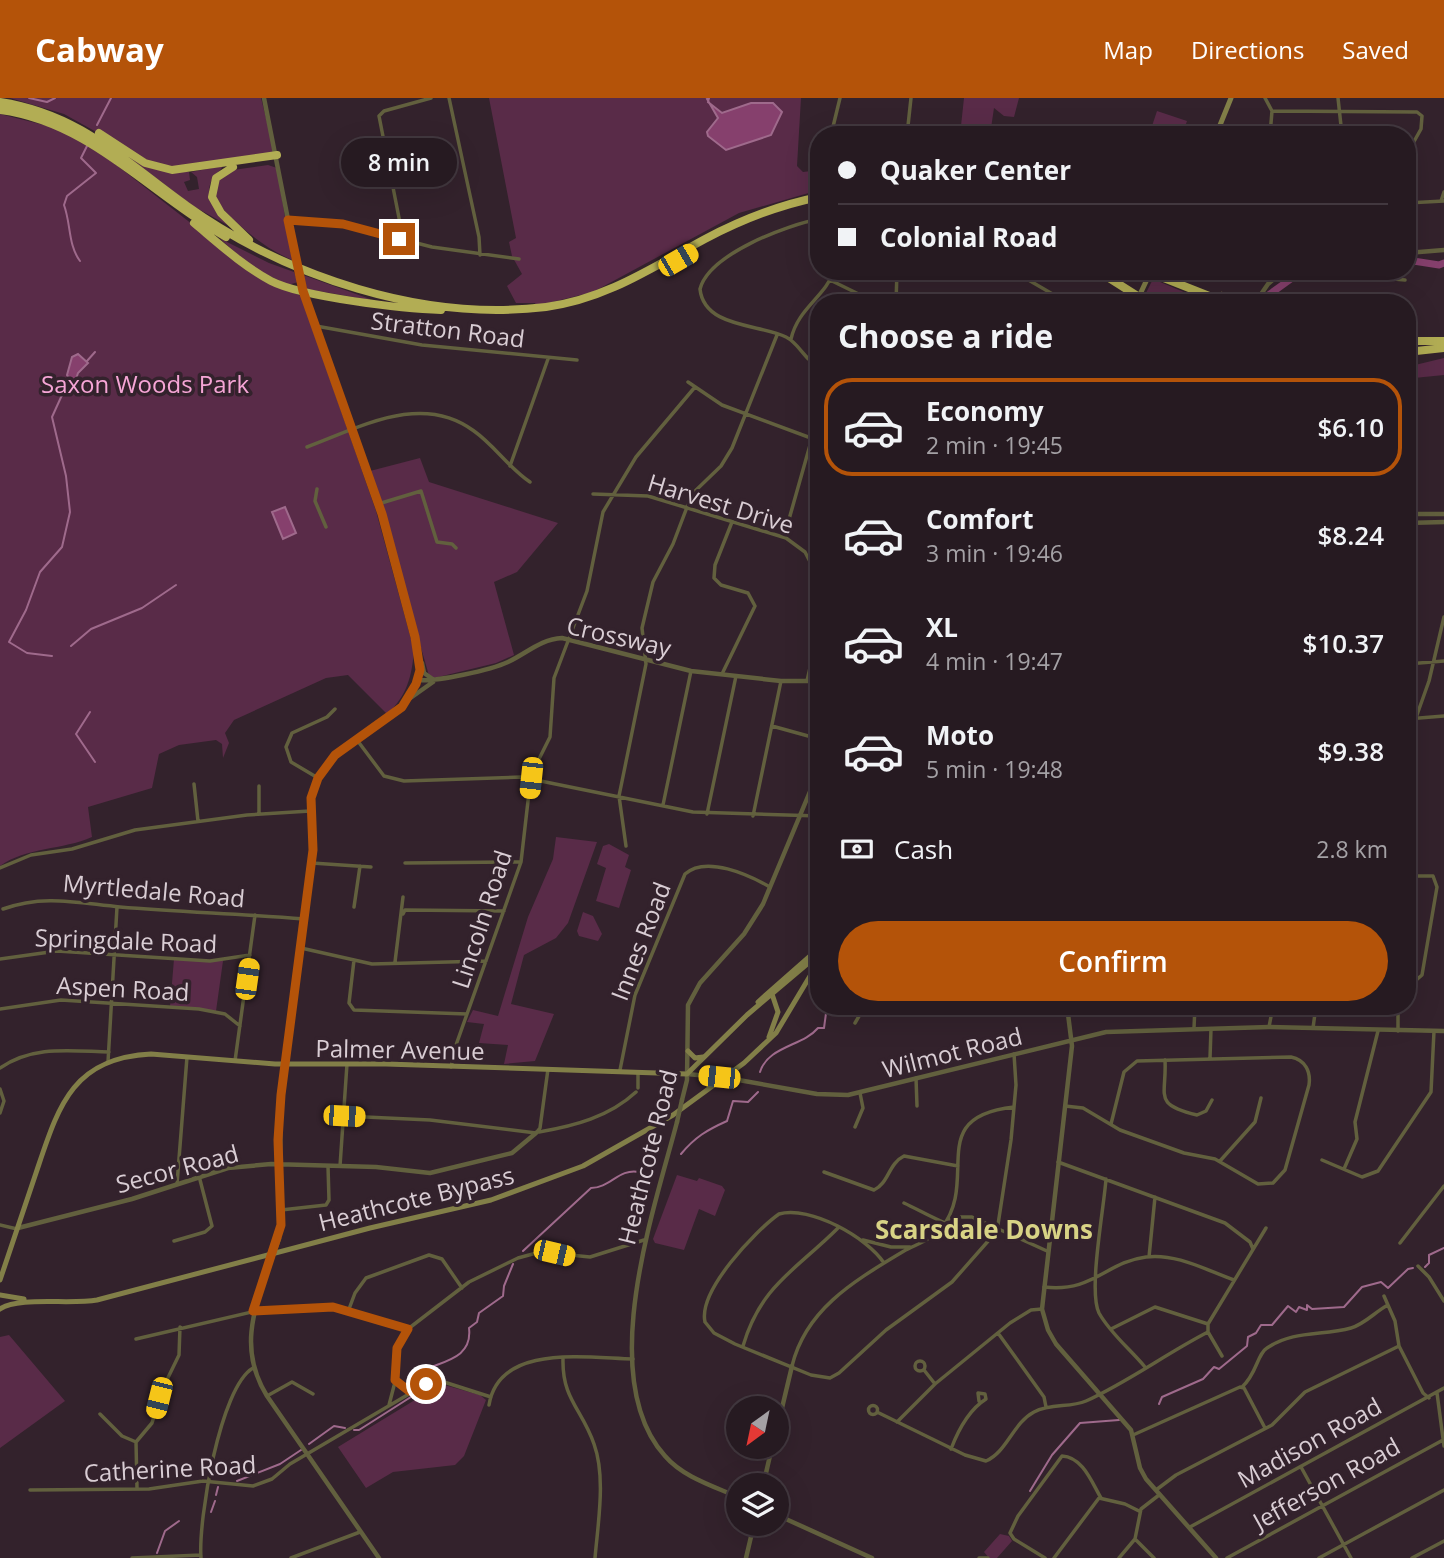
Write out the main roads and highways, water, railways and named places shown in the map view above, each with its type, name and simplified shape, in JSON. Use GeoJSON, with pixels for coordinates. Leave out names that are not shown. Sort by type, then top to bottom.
{"type":"FeatureCollection","features":[{"type":"Feature","properties":{"kind":"highway"},"geometry":{"type":"LineString","coordinates":[[0,102],[84,125],[141,161],[163,169],[187,171],[277,158],[225,170],[215,180],[212,191],[214,203],[221,213],[244,236],[272,255]]}},
{"type":"Feature","properties":{"kind":"highway"},"geometry":{"type":"LineString","coordinates":[[0,110],[40,119],[71,131],[101,149],[260,274],[284,287],[301,286],[416,309],[516,314],[583,304],[633,285],[746,224],[810,200]]}},
{"type":"Feature","properties":{"kind":"highway"},"geometry":{"type":"LineString","coordinates":[[50,114],[92,134],[198,214],[272,255],[332,279],[409,300],[471,308],[530,308],[570,303],[608,291],[722,231],[765,212],[810,200]]}},
{"type":"Feature","properties":{"kind":"highway"},"geometry":{"type":"LineString","coordinates":[[157,192],[213,230],[274,261],[362,293],[441,310]]}},
{"type":"Feature","properties":{"kind":"highway"},"geometry":{"type":"LineString","coordinates":[[1110,280],[1130,294]]}},
{"type":"Feature","properties":{"kind":"highway"},"geometry":{"type":"LineString","coordinates":[[1169,280],[1204,294]]}},
{"type":"Feature","properties":{"kind":"highway"},"geometry":{"type":"LineString","coordinates":[[1182,280],[1217,294]]}},
{"type":"Feature","properties":{"kind":"highway"},"geometry":{"type":"LineString","coordinates":[[1416,341],[1444,341]]}},
{"type":"Feature","properties":{"kind":"highway"},"geometry":{"type":"LineString","coordinates":[[1416,350],[1444,348]]}},
{"type":"Feature","properties":{"kind":"main road"},"geometry":{"type":"LineString","coordinates":[[1220,126],[1231,98]]}},
{"type":"Feature","properties":{"kind":"main road"},"geometry":{"type":"LineString","coordinates":[[688,1051],[695,1058],[703,1057],[810,956]]}},
{"type":"Feature","properties":{"kind":"main road"},"geometry":{"type":"LineString","coordinates":[[772,992],[810,961]]}},
{"type":"Feature","properties":{"kind":"main road","name":"Heathcote Bypass"},"geometry":{"type":"LineString","coordinates":[[40,1303],[97,1300],[343,1235],[491,1200],[538,1185],[583,1166],[657,1125],[720,1083],[776,1033],[810,977]]}},
{"type":"Feature","properties":{"kind":"main road"},"geometry":{"type":"LineString","coordinates":[[765,1043],[775,1026],[776,1001],[772,992]]}},
{"type":"Feature","properties":{"kind":"main road"},"geometry":{"type":"LineString","coordinates":[[776,1001],[786,1008],[797,1000]]}},
{"type":"Feature","properties":{"kind":"main road","name":"Palmer Avenue"},"geometry":{"type":"LineString","coordinates":[[0,1280],[57,1112],[80,1080],[108,1062],[134,1055],[284,1064],[348,1063],[687,1074],[703,1057]]}},
{"type":"Feature","properties":{"kind":"main road"},"geometry":{"type":"LineString","coordinates":[[0,1295],[40,1303]]}},
{"type":"Feature","properties":{"kind":"main road"},"geometry":{"type":"LineString","coordinates":[[0,1309],[13,1302],[40,1303]]}},
{"type":"Feature","properties":{"kind":"waterway"},"geometry":{"type":"LineString","coordinates":[[29,98],[47,102],[55,98]]}},
{"type":"Feature","properties":{"kind":"waterway"},"geometry":{"type":"LineString","coordinates":[[97,125],[111,98]]}},
{"type":"Feature","properties":{"kind":"waterway"},"geometry":{"type":"LineString","coordinates":[[80,261],[73,248],[64,205],[67,196],[96,173],[81,158],[87,146]]}},
{"type":"Feature","properties":{"kind":"waterway"},"geometry":{"type":"LineString","coordinates":[[1416,261],[1439,265],[1444,263]]}},
{"type":"Feature","properties":{"kind":"waterway"},"geometry":{"type":"LineString","coordinates":[[1270,294],[1289,280]]}},
{"type":"Feature","properties":{"kind":"waterway"},"geometry":{"type":"LineString","coordinates":[[87,361],[95,352]]}},
{"type":"Feature","properties":{"kind":"waterway"},"geometry":{"type":"LineString","coordinates":[[52,656],[27,653],[9,642],[26,610],[40,572],[62,547],[70,512],[66,476],[52,417],[62,395]]}},
{"type":"Feature","properties":{"kind":"waterway"},"geometry":{"type":"LineString","coordinates":[[71,646],[91,629],[142,608],[176,585]]}},
{"type":"Feature","properties":{"kind":"waterway"},"geometry":{"type":"LineString","coordinates":[[90,712],[76,734],[95,762]]}},
{"type":"Feature","properties":{"kind":"waterway"},"geometry":{"type":"LineString","coordinates":[[760,1072],[764,1063],[778,1051],[804,1039],[818,1028],[824,1028],[826,1015]]}},
{"type":"Feature","properties":{"kind":"waterway"},"geometry":{"type":"LineString","coordinates":[[681,1154],[702,1134],[727,1121],[733,1101],[748,1102],[758,1092]]}},
{"type":"Feature","properties":{"kind":"waterway"},"geometry":{"type":"LineString","coordinates":[[523,1251],[591,1188],[604,1185],[620,1175],[639,1172],[647,1164],[656,1161]]}},
{"type":"Feature","properties":{"kind":"waterway"},"geometry":{"type":"LineString","coordinates":[[1425,1267],[1429,1263],[1429,1255],[1444,1248]]}},
{"type":"Feature","properties":{"kind":"waterway"},"geometry":{"type":"LineString","coordinates":[[427,1380],[434,1366],[460,1354],[464,1349],[469,1328],[477,1322],[479,1313],[503,1296],[513,1264]]}},
{"type":"Feature","properties":{"kind":"waterway"},"geometry":{"type":"LineString","coordinates":[[1159,1404],[1162,1397],[1203,1379],[1214,1367],[1219,1369],[1247,1346],[1248,1337],[1256,1333],[1261,1325],[1272,1325],[1288,1306],[1296,1312],[1299,1307],[1307,1310],[1307,1305],[1312,1309],[1344,1307],[1362,1287],[1381,1282],[1388,1288],[1408,1269],[1413,1268]]}},
{"type":"Feature","properties":{"kind":"waterway"},"geometry":{"type":"LineString","coordinates":[[354,1430],[359,1430],[425,1388]]}},
{"type":"Feature","properties":{"kind":"waterway"},"geometry":{"type":"LineString","coordinates":[[1030,1491],[1052,1455],[1080,1423],[1119,1420]]}},
{"type":"Feature","properties":{"kind":"waterway"},"geometry":{"type":"LineString","coordinates":[[309,1444],[334,1426],[345,1428]]}},
{"type":"Feature","properties":{"kind":"waterway"},"geometry":{"type":"LineString","coordinates":[[237,1481],[280,1464],[301,1450]]}},
{"type":"Feature","properties":{"kind":"waterway"},"geometry":{"type":"LineString","coordinates":[[216,1495],[218,1487]]}},
{"type":"Feature","properties":{"kind":"waterway"},"geometry":{"type":"LineString","coordinates":[[211,1512],[215,1501]]}},
{"type":"Feature","properties":{"kind":"waterway"},"geometry":{"type":"LineString","coordinates":[[157,1553],[165,1531],[179,1521]]}},
{"type":"Feature","properties":{"kind":"district","name":"Scarsdale Downs"},"geometry":{"type":"Point","coordinates":[984,1229]}},
{"type":"Feature","properties":{"kind":"park label","name":"Saxon Woods Park"},"geometry":{"type":"Point","coordinates":[145,383]}}]}
